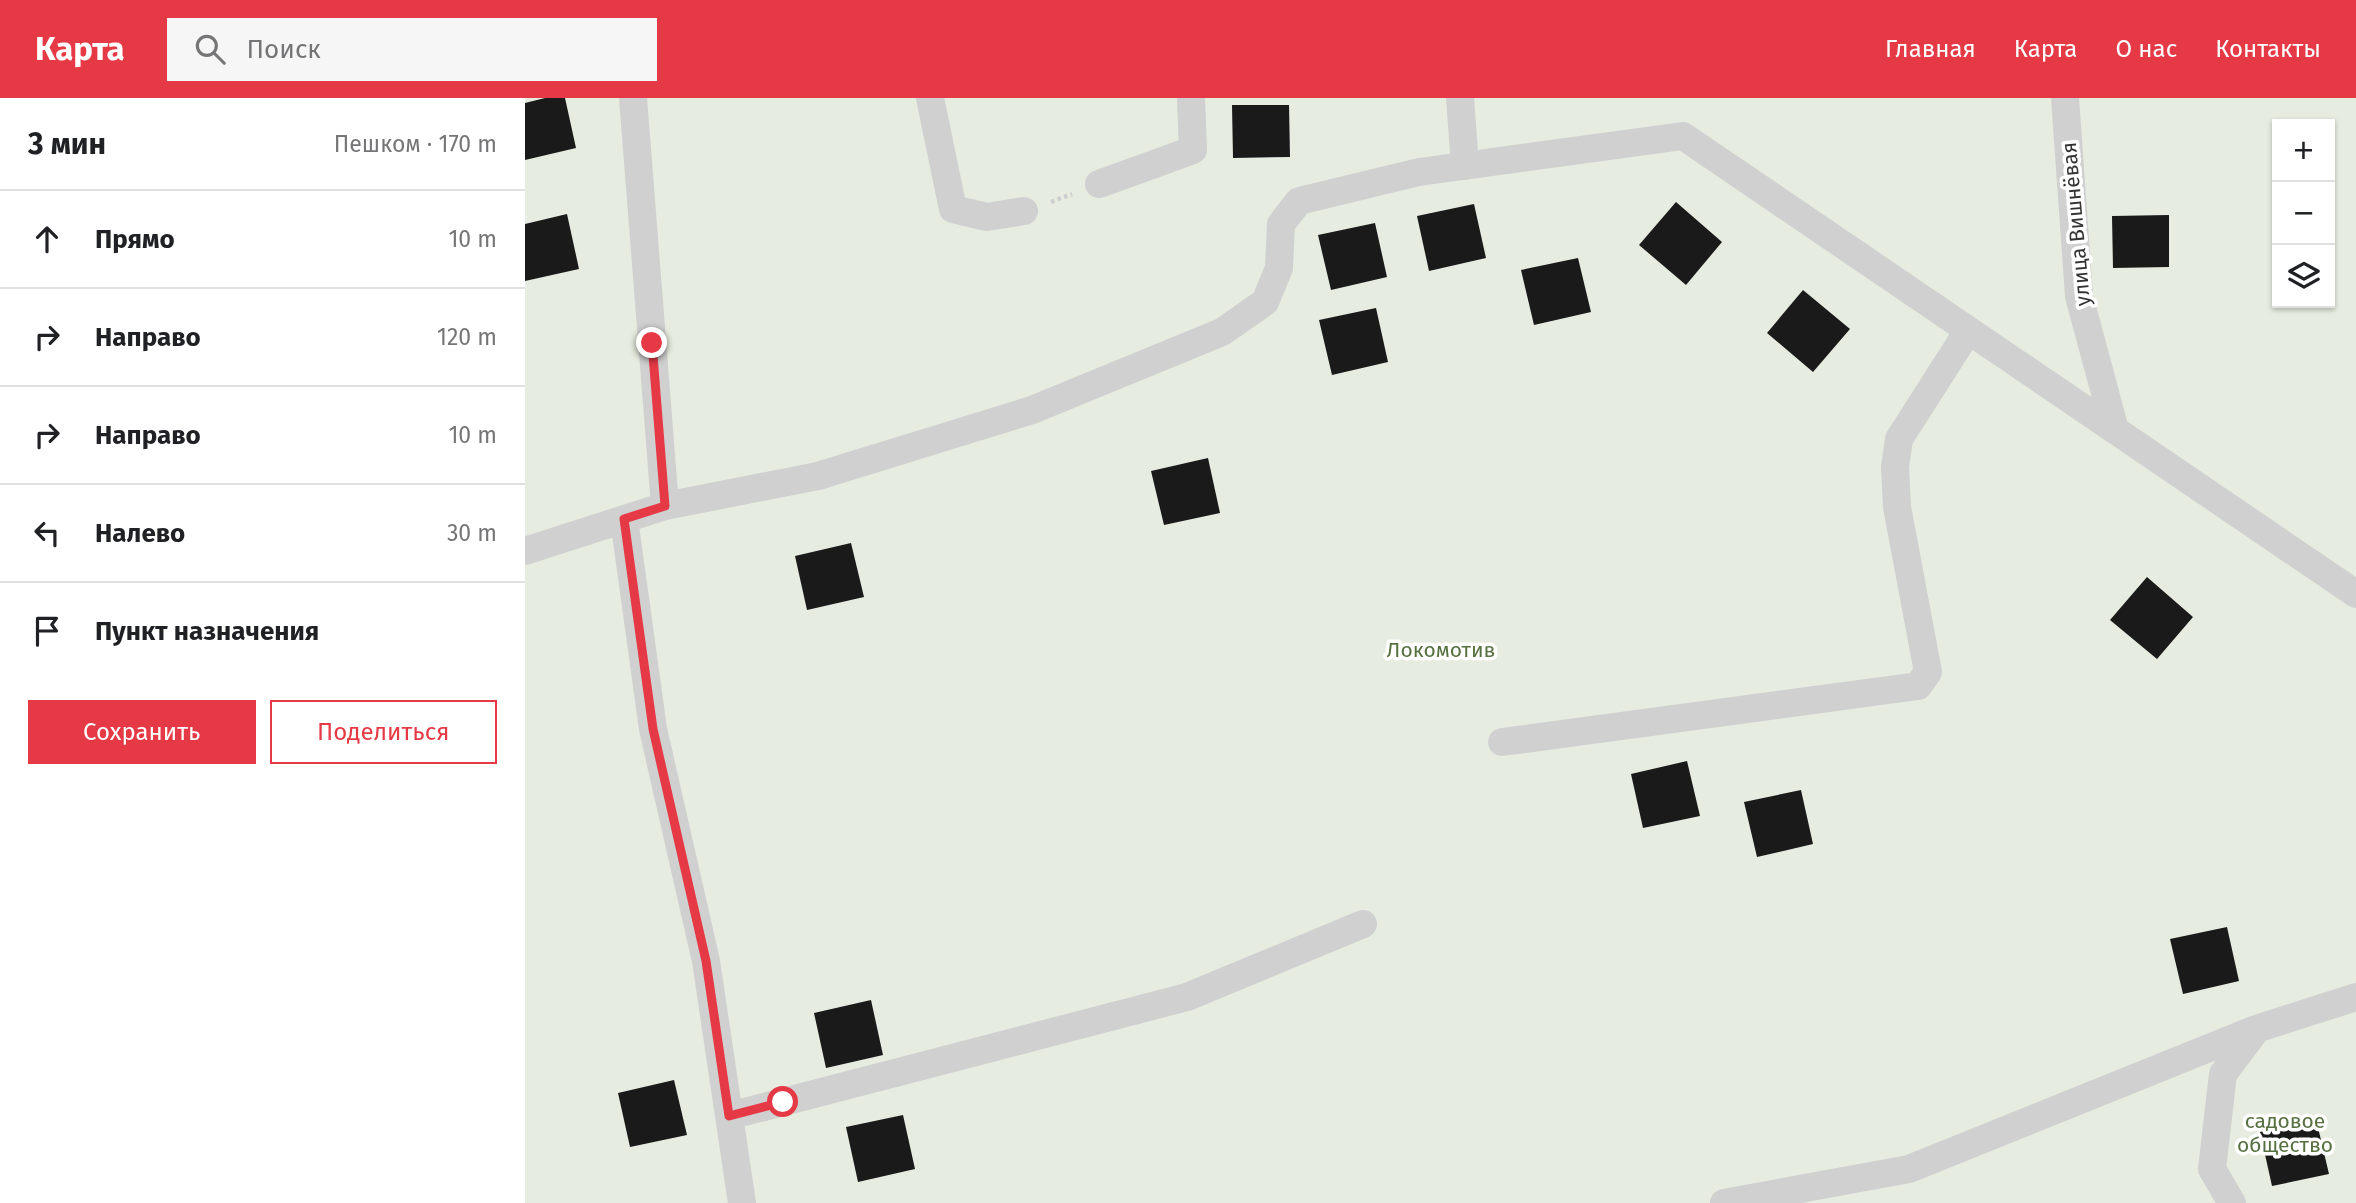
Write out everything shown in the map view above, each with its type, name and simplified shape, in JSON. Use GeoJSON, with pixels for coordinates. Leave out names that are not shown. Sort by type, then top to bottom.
{"type":"FeatureCollection","features":[{"type":"Feature","properties":{"kind":"street"},"geometry":{"type":"LineString","coordinates":[[633,98],[665,506]]}},
{"type":"Feature","properties":{"kind":"street"},"geometry":{"type":"LineString","coordinates":[[930,98],[953,209],[988,217],[1024,211]]}},
{"type":"Feature","properties":{"kind":"street"},"geometry":{"type":"LineString","coordinates":[[1099,184],[1193,150],[1191,98]]}},
{"type":"Feature","properties":{"kind":"street"},"geometry":{"type":"LineString","coordinates":[[1461,98],[1465,166]]}},
{"type":"Feature","properties":{"kind":"street","name":"улица Вишнёвая"},"geometry":{"type":"LineString","coordinates":[[2065,98],[2079,296],[2115,430]]}},
{"type":"Feature","properties":{"kind":"street"},"geometry":{"type":"LineString","coordinates":[[525,551],[665,506],[818,476],[1032,410],[1222,332],[1265,302],[1279,268],[1281,224],[1299,201],[1419,172],[1683,136],[2356,594]]}},
{"type":"Feature","properties":{"kind":"street"},"geometry":{"type":"LineString","coordinates":[[1502,742],[1917,686],[1928,671],[1897,507],[1895,467],[1899,439],[1968,331]]}},
{"type":"Feature","properties":{"kind":"street"},"geometry":{"type":"LineString","coordinates":[[624,519],[653,729],[706,961],[742,1203]]}},
{"type":"Feature","properties":{"kind":"street"},"geometry":{"type":"LineString","coordinates":[[729,1116],[1187,997],[1363,924]]}},
{"type":"Feature","properties":{"kind":"street"},"geometry":{"type":"LineString","coordinates":[[1724,1203],[1909,1168],[2256,1029],[2356,997]]}},
{"type":"Feature","properties":{"kind":"street"},"geometry":{"type":"LineString","coordinates":[[2232,1203],[2212,1169],[2223,1074],[2256,1029]]}},
{"type":"Feature","properties":{"kind":"path"},"geometry":{"type":"LineString","coordinates":[[1024,211],[1099,184]]}},
{"type":"Feature","properties":{"kind":"green space","name":"Локомотив"},"geometry":{"type":"Polygon","coordinates":[[[525,98],[2356,98],[2356,1203],[525,1203],[525,98]]]}},
{"type":"Feature","properties":{"kind":"building"},"geometry":{"type":"Polygon","coordinates":[[[545,98],[565,98],[576,148],[525,160],[525,103],[545,98]]]}},
{"type":"Feature","properties":{"kind":"building"},"geometry":{"type":"Polygon","coordinates":[[[1232,105],[1289,105],[1290,157],[1233,158],[1232,105]]]}},
{"type":"Feature","properties":{"kind":"building"},"geometry":{"type":"Polygon","coordinates":[[[1676,202],[1722,242],[1686,285],[1639,245],[1676,202]]]}},
{"type":"Feature","properties":{"kind":"building"},"geometry":{"type":"Polygon","coordinates":[[[1474,204],[1486,258],[1429,271],[1417,216],[1474,204]]]}},
{"type":"Feature","properties":{"kind":"building"},"geometry":{"type":"Polygon","coordinates":[[[567,214],[579,269],[525,281],[525,224],[567,214]]]}},
{"type":"Feature","properties":{"kind":"building"},"geometry":{"type":"Polygon","coordinates":[[[2169,215],[2169,267],[2113,268],[2112,216],[2169,215]]]}},
{"type":"Feature","properties":{"kind":"building"},"geometry":{"type":"Polygon","coordinates":[[[1375,223],[1387,277],[1331,290],[1318,235],[1375,223]]]}},
{"type":"Feature","properties":{"kind":"building"},"geometry":{"type":"Polygon","coordinates":[[[1578,258],[1591,312],[1534,325],[1521,270],[1578,258]]]}},
{"type":"Feature","properties":{"kind":"building"},"geometry":{"type":"Polygon","coordinates":[[[1803,290],[1850,329],[1813,372],[1767,333],[1803,290]]]}},
{"type":"Feature","properties":{"kind":"building"},"geometry":{"type":"Polygon","coordinates":[[[1376,308],[1388,362],[1332,375],[1319,320],[1376,308]]]}},
{"type":"Feature","properties":{"kind":"building"},"geometry":{"type":"Polygon","coordinates":[[[1208,458],[1220,513],[1164,525],[1151,471],[1208,458]]]}},
{"type":"Feature","properties":{"kind":"building"},"geometry":{"type":"Polygon","coordinates":[[[851,543],[864,597],[807,610],[795,556],[851,543]]]}},
{"type":"Feature","properties":{"kind":"building"},"geometry":{"type":"Polygon","coordinates":[[[2147,577],[2193,617],[2157,659],[2110,620],[2147,577]]]}},
{"type":"Feature","properties":{"kind":"building"},"geometry":{"type":"Polygon","coordinates":[[[1687,761],[1700,816],[1643,828],[1631,774],[1687,761]]]}},
{"type":"Feature","properties":{"kind":"building"},"geometry":{"type":"Polygon","coordinates":[[[1801,790],[1813,844],[1757,857],[1744,802],[1801,790]]]}},
{"type":"Feature","properties":{"kind":"building"},"geometry":{"type":"Polygon","coordinates":[[[2227,927],[2239,981],[2183,994],[2170,939],[2227,927]]]}},
{"type":"Feature","properties":{"kind":"building"},"geometry":{"type":"Polygon","coordinates":[[[871,1000],[883,1055],[826,1068],[814,1013],[871,1000]]]}},
{"type":"Feature","properties":{"kind":"building"},"geometry":{"type":"Polygon","coordinates":[[[674,1080],[687,1135],[630,1147],[618,1093],[674,1080]]]}},
{"type":"Feature","properties":{"kind":"building"},"geometry":{"type":"Polygon","coordinates":[[[903,1115],[915,1169],[858,1182],[846,1127],[903,1115]]]}},
{"type":"Feature","properties":{"kind":"building"},"geometry":{"type":"Polygon","coordinates":[[[2316,1119],[2329,1174],[2272,1186],[2260,1132],[2316,1119]]]}},
{"type":"Feature","properties":{"kind":"route"},"geometry":{"type":"LineString","coordinates":[[652,343],[665,506],[624,519],[653,729],[706,961],[729,1116],[783,1102]]}},
{"type":"Feature","properties":{"kind":"park label","name":"садовое общество"},"geometry":{"type":"Point","coordinates":[2285,1133]}}]}
